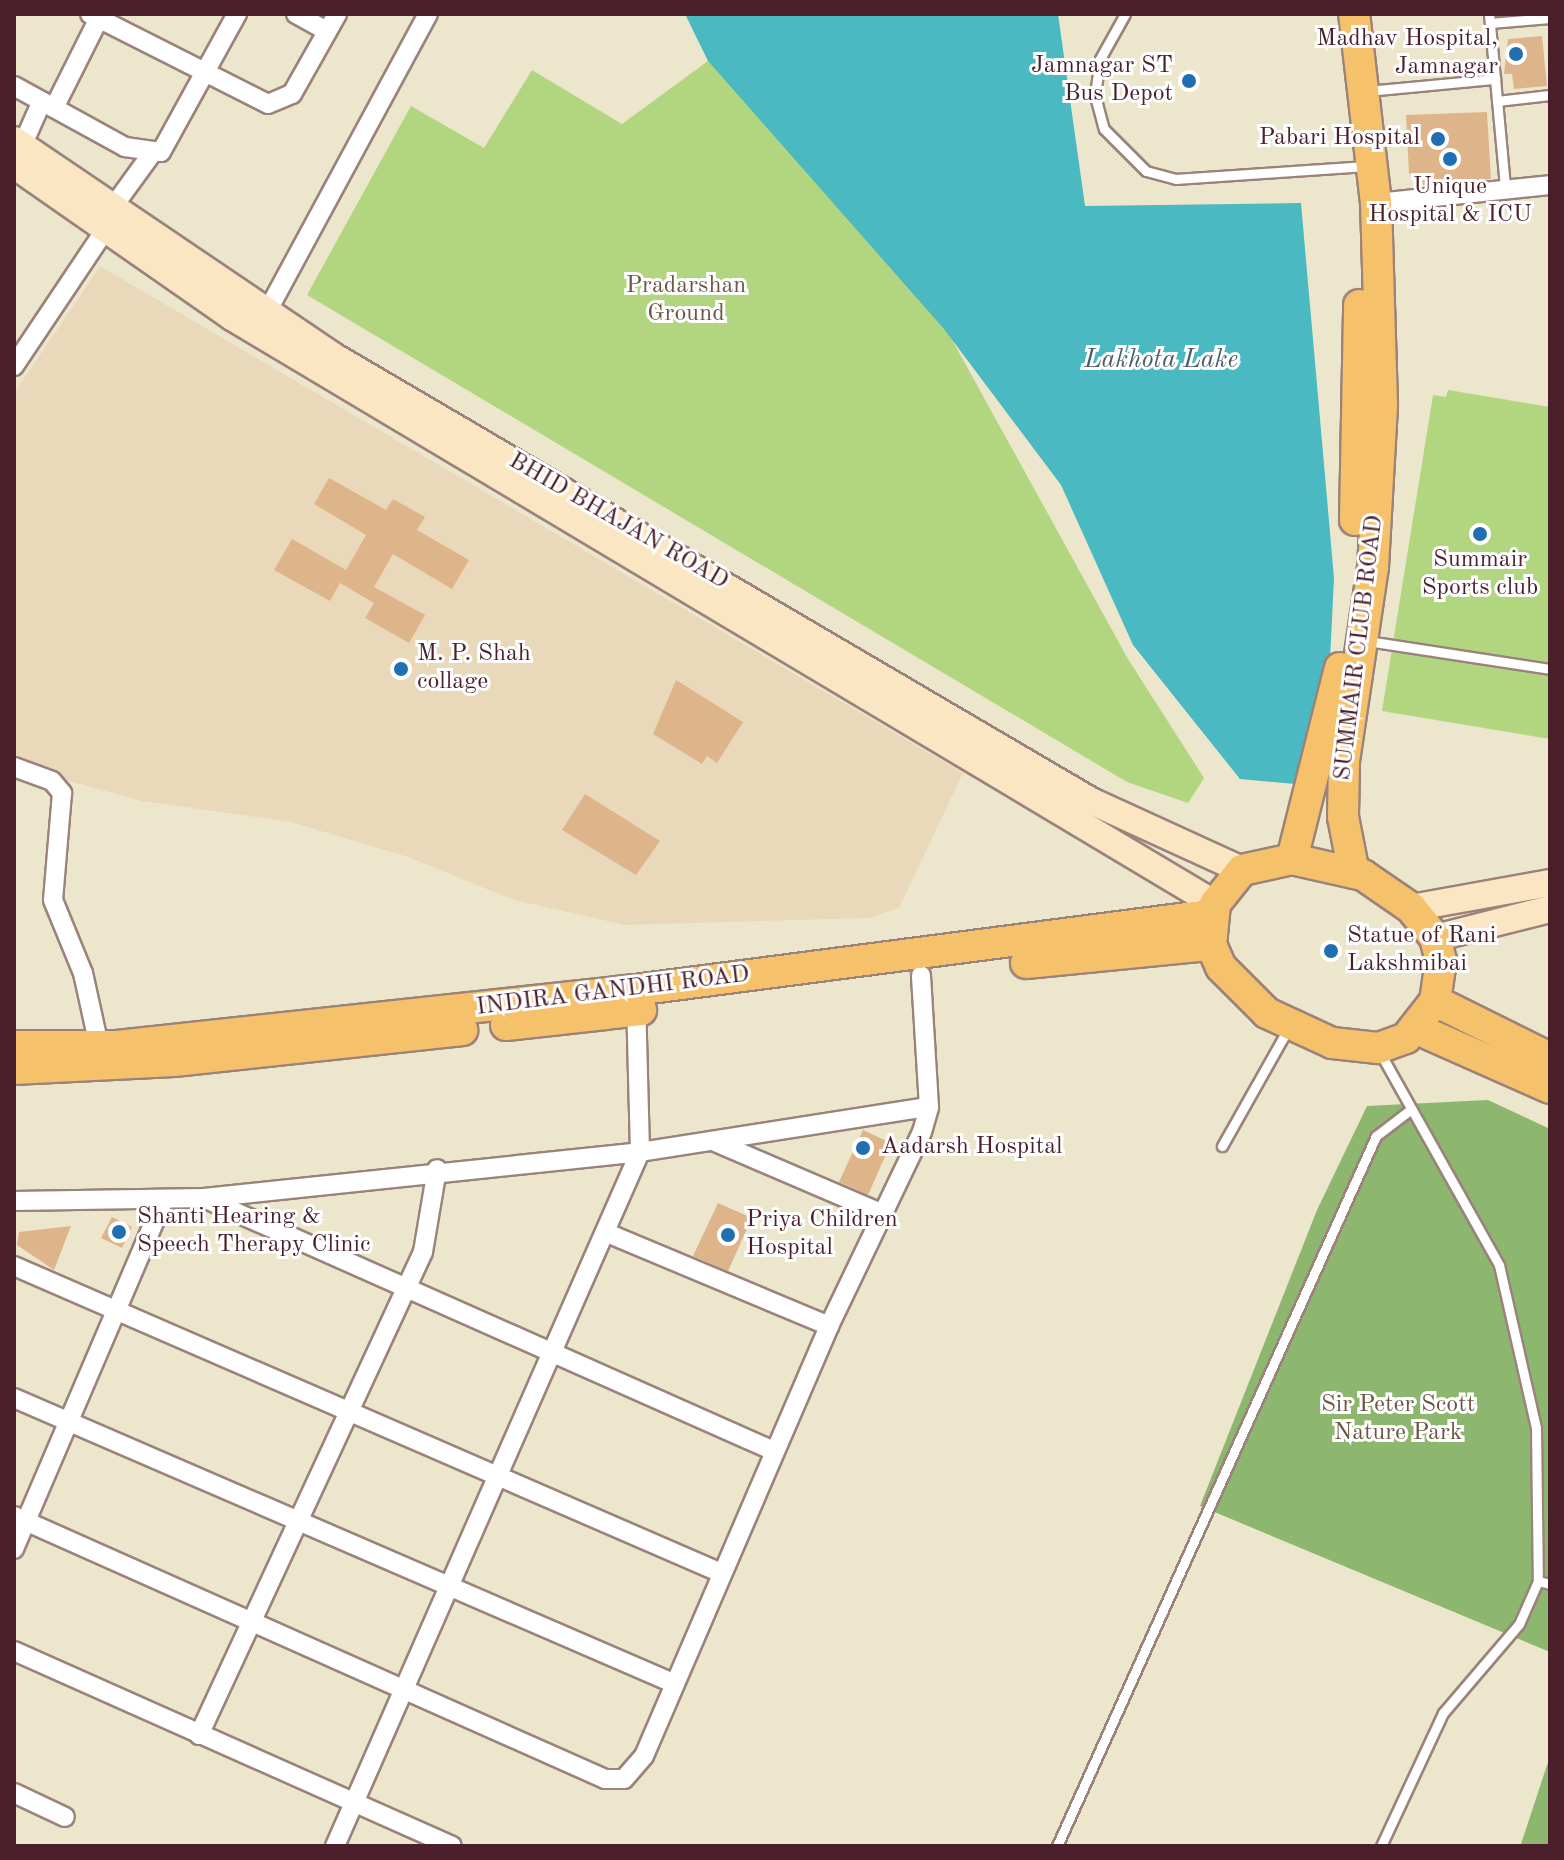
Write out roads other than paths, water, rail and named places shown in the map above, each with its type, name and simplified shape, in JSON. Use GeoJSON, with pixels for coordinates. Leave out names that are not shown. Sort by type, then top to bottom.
{"type":"FeatureCollection","features":[{"type":"Feature","properties":{"kind":"main road","name":"SUMMAIR CLUB ROAD"},"geometry":{"type":"LineString","coordinates":[[1354,14],[1371,185],[1382,404],[1364,640],[1344,761],[1343,817],[1354,873]]}},
{"type":"Feature","properties":{"kind":"main road","name":"BHID BHAJAN ROAD"},"geometry":{"type":"LineString","coordinates":[[18,162],[109,218],[261,323],[1212,921]]}},
{"type":"Feature","properties":{"kind":"main road","name":"SUMMAIR CLUB ROAD"},"geometry":{"type":"LineString","coordinates":[[1292,859],[1337,690],[1354,556],[1359,203],[1371,185]]}},
{"type":"Feature","properties":{"kind":"main road","name":"BHID BHAJAN ROAD"},"geometry":{"type":"LineString","coordinates":[[261,323],[1091,801],[1242,870]]}},
{"type":"Feature","properties":{"kind":"main road"},"geometry":{"type":"LineString","coordinates":[[1292,859],[1354,873],[1411,908],[1435,938],[1441,961],[1435,1001],[1417,1029],[1378,1048],[1332,1043],[1290,1026],[1236,989],[1212,921],[1242,870],[1292,859]]}},
{"type":"Feature","properties":{"kind":"main road"},"geometry":{"type":"LineString","coordinates":[[1411,908],[1550,883]]}},
{"type":"Feature","properties":{"kind":"main road"},"geometry":{"type":"LineString","coordinates":[[1435,938],[1550,909]]}},
{"type":"Feature","properties":{"kind":"main road","name":"INDIRA GANDHI ROAD"},"geometry":{"type":"LineString","coordinates":[[14,1046],[99,1046],[921,975],[1212,921]]}},
{"type":"Feature","properties":{"kind":"main road","name":"INDIRA GANDHI ROAD"},"geometry":{"type":"LineString","coordinates":[[14,1069],[174,1061],[1212,921]]}},
{"type":"Feature","properties":{"kind":"main road"},"geometry":{"type":"LineString","coordinates":[[1435,1001],[1550,1058]]}},
{"type":"Feature","properties":{"kind":"main road"},"geometry":{"type":"LineString","coordinates":[[1417,1029],[1550,1088]]}},
{"type":"Feature","properties":{"kind":"street"},"geometry":{"type":"LineString","coordinates":[[14,366],[150,156],[169,145],[237,14]]}},
{"type":"Feature","properties":{"kind":"street"},"geometry":{"type":"LineString","coordinates":[[296,14],[327,31]]}},
{"type":"Feature","properties":{"kind":"street"},"geometry":{"type":"LineString","coordinates":[[18,162],[97,16],[206,75],[268,104],[282,103],[337,14]]}},
{"type":"Feature","properties":{"kind":"street"},"geometry":{"type":"LineString","coordinates":[[261,323],[428,14]]}},
{"type":"Feature","properties":{"kind":"street"},"geometry":{"type":"LineString","coordinates":[[14,86],[150,156]]}},
{"type":"Feature","properties":{"kind":"street"},"geometry":{"type":"LineString","coordinates":[[1371,185],[1505,188],[1550,185]]}},
{"type":"Feature","properties":{"kind":"street"},"geometry":{"type":"LineString","coordinates":[[14,767],[52,781],[62,793],[53,900],[83,973],[99,1046]]}},
{"type":"Feature","properties":{"kind":"street"},"geometry":{"type":"LineString","coordinates":[[20,1519],[605,1779],[624,1779],[638,1769],[774,1451],[929,1107],[921,975]]}},
{"type":"Feature","properties":{"kind":"street"},"geometry":{"type":"LineString","coordinates":[[335,1846],[554,1355],[640,1152],[636,1001]]}},
{"type":"Feature","properties":{"kind":"street"},"geometry":{"type":"LineString","coordinates":[[14,1201],[163,1202],[204,1198],[437,1169],[640,1152],[929,1107]]}},
{"type":"Feature","properties":{"kind":"street"},"geometry":{"type":"LineString","coordinates":[[711,1140],[883,1214]]}},
{"type":"Feature","properties":{"kind":"street"},"geometry":{"type":"LineString","coordinates":[[199,1735],[248,1618],[351,1412],[423,1252],[437,1169]]}},
{"type":"Feature","properties":{"kind":"street"},"geometry":{"type":"LineString","coordinates":[[204,1198],[774,1451]]}},
{"type":"Feature","properties":{"kind":"street"},"geometry":{"type":"LineString","coordinates":[[14,1549],[20,1519],[69,1422],[163,1202]]}},
{"type":"Feature","properties":{"kind":"street"},"geometry":{"type":"LineString","coordinates":[[607,1233],[829,1326]]}},
{"type":"Feature","properties":{"kind":"street"},"geometry":{"type":"LineString","coordinates":[[14,1266],[115,1313],[500,1475],[721,1573]]}},
{"type":"Feature","properties":{"kind":"street"},"geometry":{"type":"LineString","coordinates":[[14,1398],[449,1589],[673,1683]]}},
{"type":"Feature","properties":{"kind":"street"},"geometry":{"type":"LineString","coordinates":[[14,1651],[353,1806],[451,1846]]}},
{"type":"Feature","properties":{"kind":"street"},"geometry":{"type":"LineString","coordinates":[[14,1793],[65,1817]]}},
{"type":"Feature","properties":{"kind":"lane"},"geometry":{"type":"LineString","coordinates":[[1125,14],[1100,59],[1095,96],[1104,129],[1146,171],[1176,179],[1371,185]]}},
{"type":"Feature","properties":{"kind":"lane"},"geometry":{"type":"LineString","coordinates":[[1505,188],[1489,18],[1550,18]]}},
{"type":"Feature","properties":{"kind":"lane"},"geometry":{"type":"LineString","coordinates":[[1361,91],[1495,79]]}},
{"type":"Feature","properties":{"kind":"lane"},"geometry":{"type":"LineString","coordinates":[[1497,101],[1550,95]]}},
{"type":"Feature","properties":{"kind":"lane"},"geometry":{"type":"LineString","coordinates":[[1364,640],[1550,669]]}},
{"type":"Feature","properties":{"kind":"lane"},"geometry":{"type":"LineString","coordinates":[[1222,1146],[1290,1026]]}},
{"type":"Feature","properties":{"kind":"lane"},"geometry":{"type":"LineString","coordinates":[[1378,1048],[1499,1265],[1536,1428],[1538,1581],[1519,1624],[1443,1713],[1381,1846]]}},
{"type":"Feature","properties":{"kind":"lane"},"geometry":{"type":"LineString","coordinates":[[1057,1846],[1376,1136],[1410,1110]]}},
{"type":"Feature","properties":{"kind":"lane"},"geometry":{"type":"LineString","coordinates":[[1538,1581],[1550,1584]]}},
{"type":"Feature","properties":{"kind":"water","name":"Lakhota Lake"},"geometry":{"type":"Polygon","coordinates":[[[685,14],[1058,14],[1085,206],[1301,203],[1334,578],[1327,722],[1295,784],[1240,779],[1133,645],[1061,485],[944,329],[708,61],[685,14]]]}},
{"type":"Feature","properties":{"kind":"place","name":"Madhav Hospital, Jamnagar"},"geometry":{"type":"Point","coordinates":[1516,54]}},
{"type":"Feature","properties":{"kind":"place","name":"Jamnagar ST Bus Depot"},"geometry":{"type":"Point","coordinates":[1189,81]}},
{"type":"Feature","properties":{"kind":"place","name":"Pabari Hospital"},"geometry":{"type":"Point","coordinates":[1438,139]}},
{"type":"Feature","properties":{"kind":"place","name":"Unique Hospital & ICU"},"geometry":{"type":"Point","coordinates":[1450,159]}},
{"type":"Feature","properties":{"kind":"place","name":"Summair Sports club"},"geometry":{"type":"Point","coordinates":[1480,534]}},
{"type":"Feature","properties":{"kind":"place","name":"M. P. Shah collage"},"geometry":{"type":"Point","coordinates":[401,669]}},
{"type":"Feature","properties":{"kind":"place","name":"Statue of Rani Lakshmibai"},"geometry":{"type":"Point","coordinates":[1331,951]}},
{"type":"Feature","properties":{"kind":"place","name":"Aadarsh Hospital"},"geometry":{"type":"Point","coordinates":[863,1148]}},
{"type":"Feature","properties":{"kind":"place","name":"Shanti Hearing & Speech Therapy Clinic"},"geometry":{"type":"Point","coordinates":[119,1232]}},
{"type":"Feature","properties":{"kind":"place","name":"Priya Children Hospital"},"geometry":{"type":"Point","coordinates":[728,1235]}},
{"type":"Feature","properties":{"kind":"park label","name":"Pradarshan Ground"},"geometry":{"type":"Point","coordinates":[686,301]}},
{"type":"Feature","properties":{"kind":"park label","name":"Sir Peter Scott Nature Park"},"geometry":{"type":"Point","coordinates":[1398,1420]}}]}
